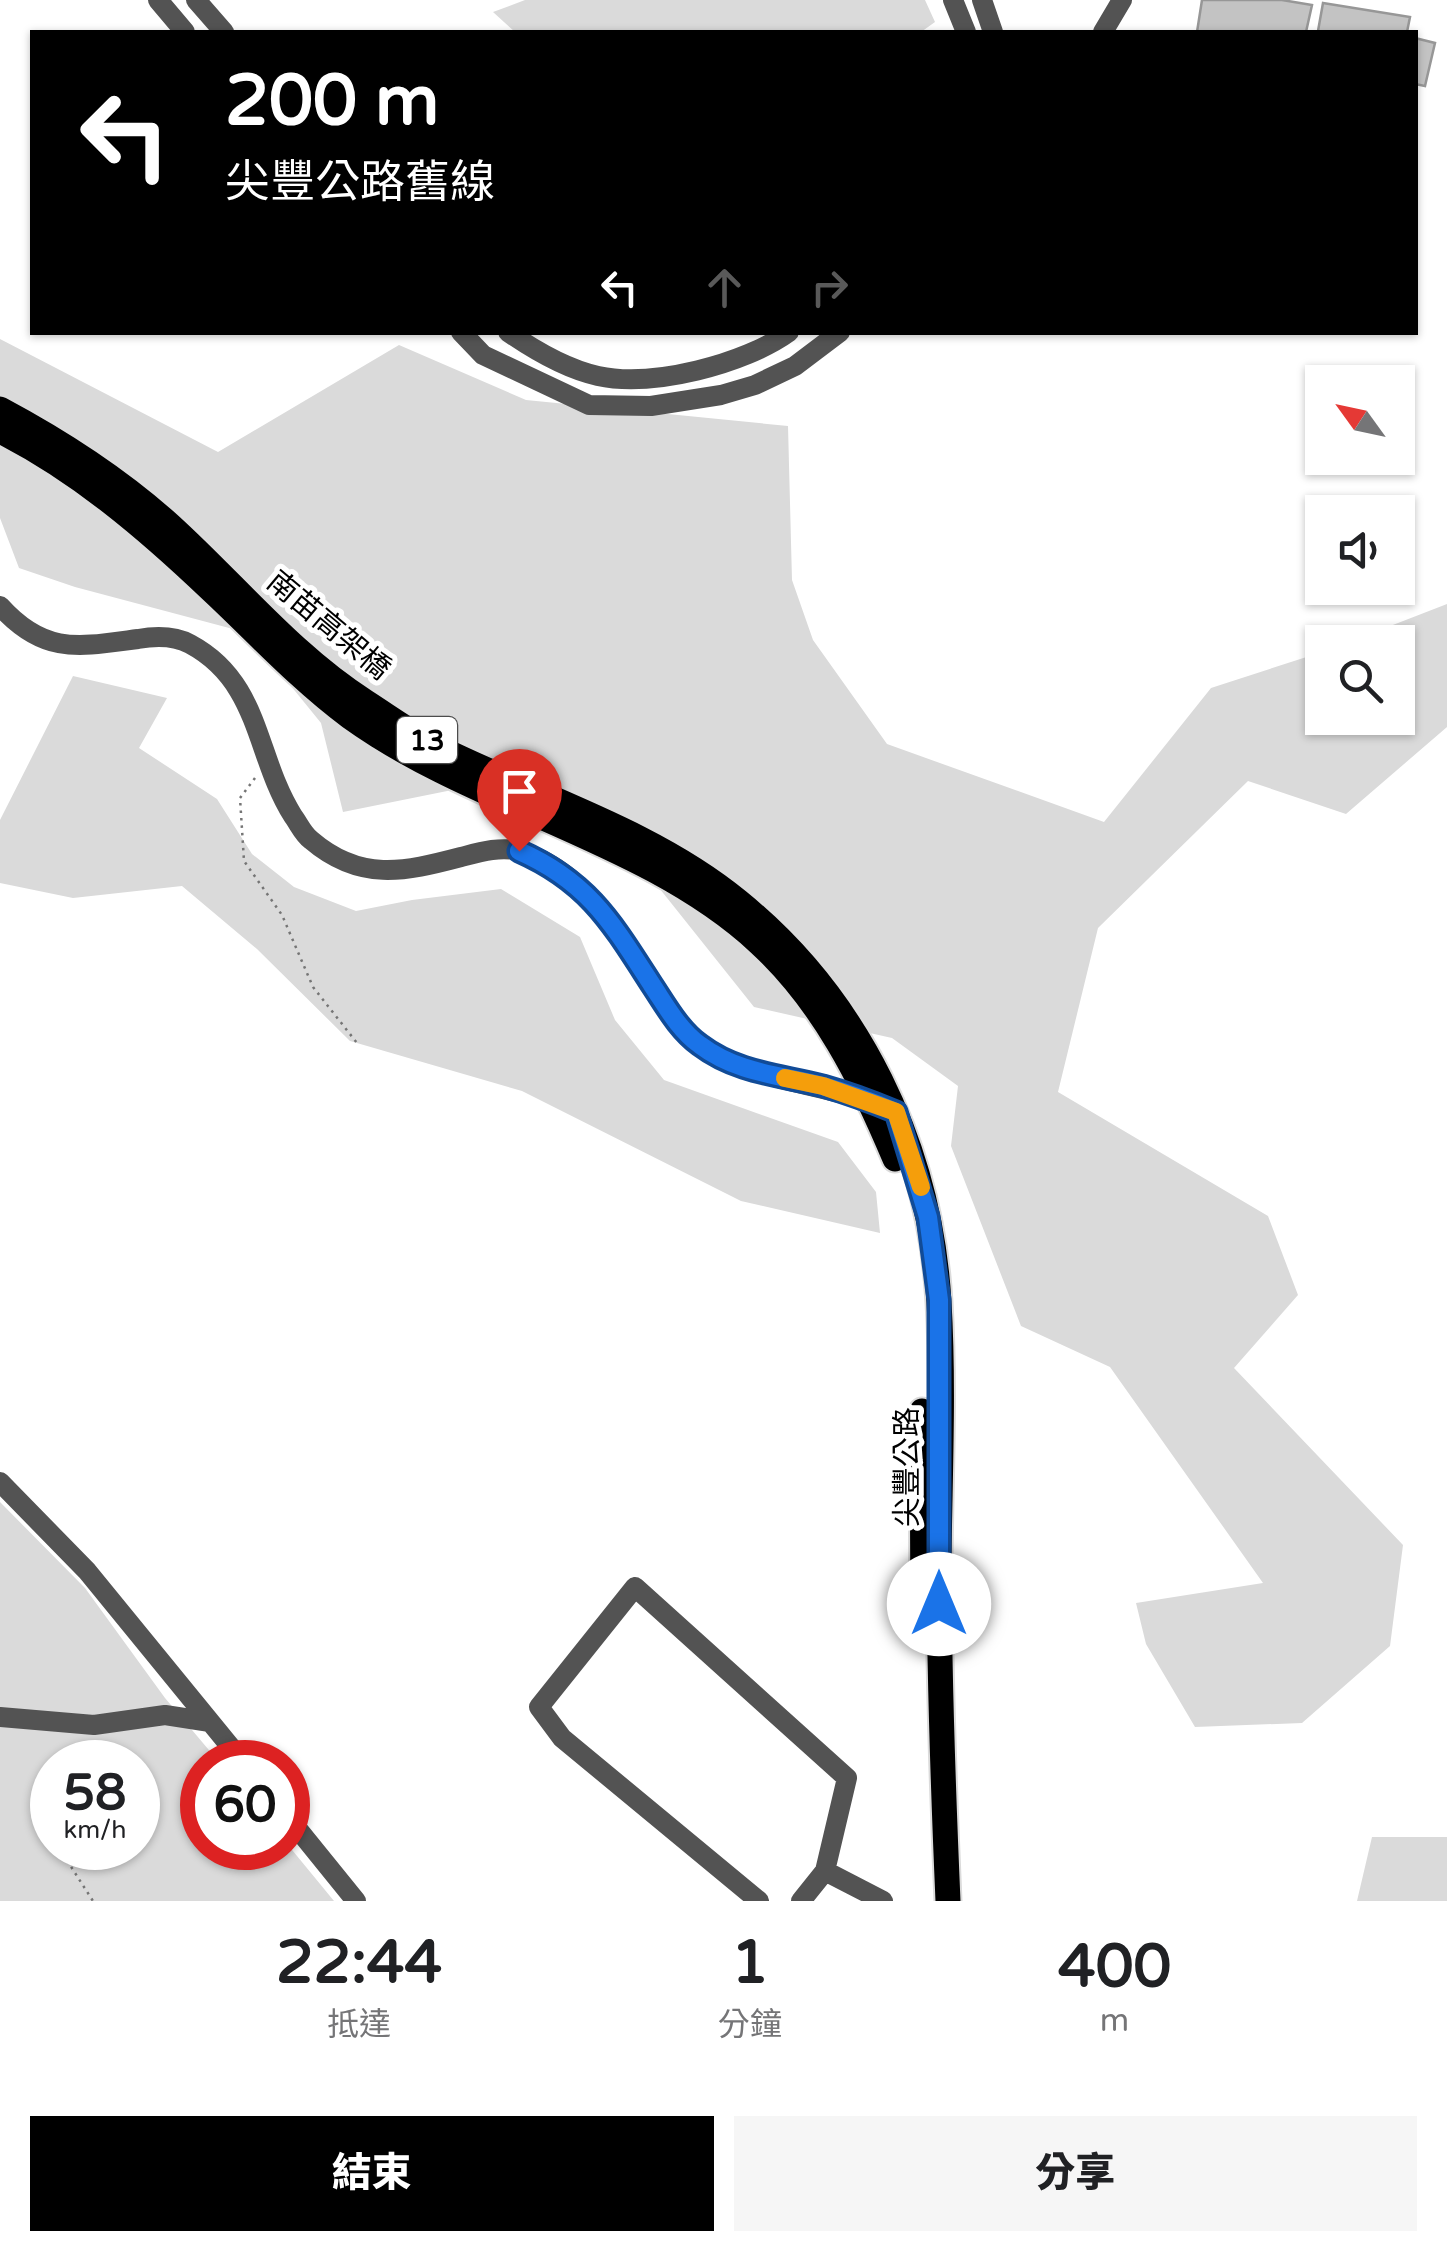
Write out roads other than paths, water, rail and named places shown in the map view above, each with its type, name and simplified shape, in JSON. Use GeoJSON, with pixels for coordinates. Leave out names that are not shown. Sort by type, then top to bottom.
{"type":"FeatureCollection","features":[{"type":"Feature","properties":{"kind":"main road","name":"南苗高架橋"},"geometry":{"type":"LineString","coordinates":[[0,409],[101,470],[154,511],[304,655],[345,688],[444,750],[660,850],[736,899],[804,964],[856,1050]]}},
{"type":"Feature","properties":{"kind":"main road","name":"南苗高架橋"},"geometry":{"type":"LineString","coordinates":[[0,431],[70,472],[118,507],[305,682],[353,719],[451,778],[678,884],[730,919],[793,977],[856,1050]]}},
{"type":"Feature","properties":{"kind":"main road","name":"尖豐公路"},"geometry":{"type":"LineString","coordinates":[[856,1050],[884,1107],[928,1217],[939,1300],[939,1678],[948,1901]]}},
{"type":"Feature","properties":{"kind":"main road","name":"尖豐公路"},"geometry":{"type":"LineString","coordinates":[[884,1107],[910,1213],[923,1298],[921,1572],[933,1901]]}},
{"type":"Feature","properties":{"kind":"street"},"geometry":{"type":"LineString","coordinates":[[158,0],[183,30]]}},
{"type":"Feature","properties":{"kind":"street"},"geometry":{"type":"LineString","coordinates":[[196,0],[222,30]]}},
{"type":"Feature","properties":{"kind":"street"},"geometry":{"type":"LineString","coordinates":[[952,0],[965,30]]}},
{"type":"Feature","properties":{"kind":"street"},"geometry":{"type":"LineString","coordinates":[[982,0],[992,30]]}},
{"type":"Feature","properties":{"kind":"street"},"geometry":{"type":"LineString","coordinates":[[1104,30],[1122,0]]}},
{"type":"Feature","properties":{"kind":"street"},"geometry":{"type":"LineString","coordinates":[[463,335],[483,354],[589,405],[651,406],[721,395],[755,385],[795,366],[836,335]]}},
{"type":"Feature","properties":{"kind":"street"},"geometry":{"type":"LineString","coordinates":[[512,335],[534,350],[594,376],[620,380],[679,374],[744,359],[784,335]]}},
{"type":"Feature","properties":{"kind":"street"},"geometry":{"type":"LineString","coordinates":[[0,606],[16,624],[40,640],[72,645],[157,636],[187,642],[232,678],[248,703],[284,802],[308,838],[331,855],[358,868],[387,872],[489,849],[519,851],[548,864],[583,889],[614,925],[677,1022],[696,1043],[720,1060],[753,1072],[823,1086],[884,1107]]}},
{"type":"Feature","properties":{"kind":"street"},"geometry":{"type":"LineString","coordinates":[[0,1482],[87,1572],[225,1740]]}},
{"type":"Feature","properties":{"kind":"street"},"geometry":{"type":"LineString","coordinates":[[760,1901],[562,1738],[539,1707],[636,1587],[846,1778],[825,1871],[801,1901]]}},
{"type":"Feature","properties":{"kind":"street"},"geometry":{"type":"LineString","coordinates":[[0,1716],[94,1725],[165,1715],[210,1722]]}},
{"type":"Feature","properties":{"kind":"street"},"geometry":{"type":"LineString","coordinates":[[310,1844],[356,1901]]}},
{"type":"Feature","properties":{"kind":"street"},"geometry":{"type":"LineString","coordinates":[[825,1871],[883,1901]]}}]}
